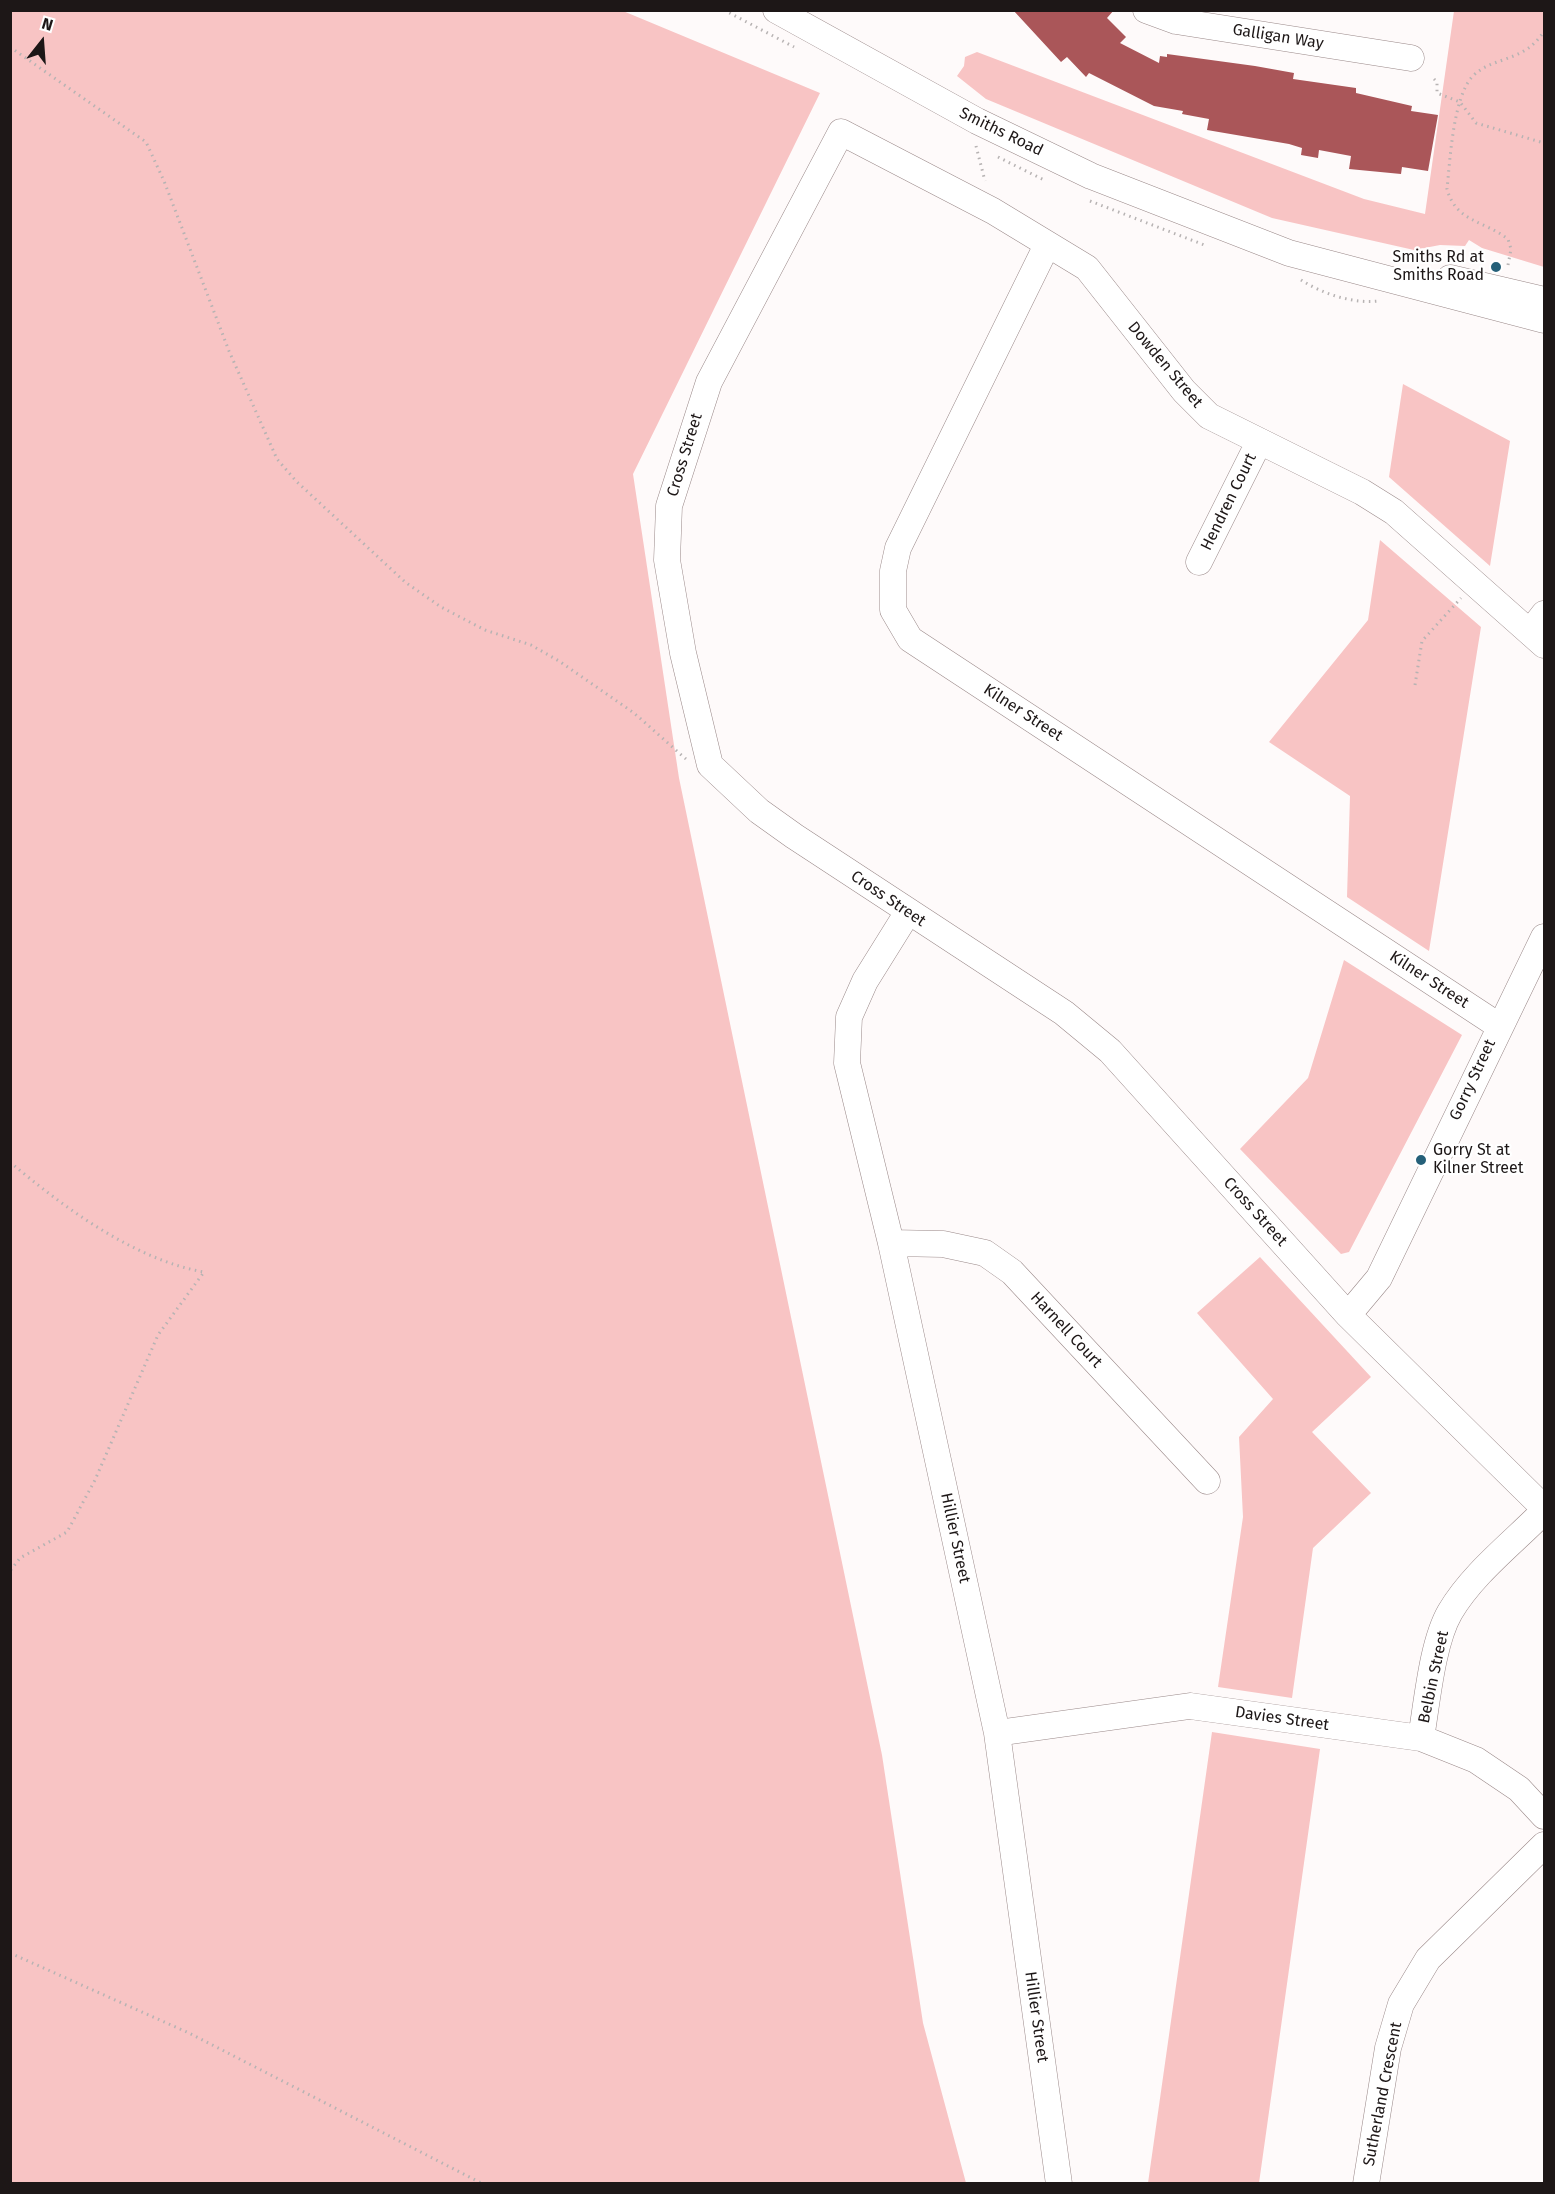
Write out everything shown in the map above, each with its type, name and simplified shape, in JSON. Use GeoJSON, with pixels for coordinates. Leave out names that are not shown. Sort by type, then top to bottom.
{"type":"FeatureCollection","features":[{"type":"Feature","properties":{"kind":"street","name":"Smiths Road"},"geometry":{"type":"LineString","coordinates":[[776,10],[987,126],[1091,176],[1289,253],[1545,320]]}},
{"type":"Feature","properties":{"kind":"street","name":"Galligan Way"},"geometry":{"type":"LineString","coordinates":[[1146,10],[1176,21],[1411,58]]}},
{"type":"Feature","properties":{"kind":"street","name":"Cross Street"},"geometry":{"type":"LineString","coordinates":[[841,132],[709,382],[669,506],[667,560],[683,653],[710,765],[759,811],[908,912],[1064,1013],[1110,1051],[1348,1315],[1545,1509]]}},
{"type":"Feature","properties":{"kind":"street","name":"Dowden Street"},"geometry":{"type":"LineString","coordinates":[[841,132],[993,211],[1087,268],[1184,392],[1209,416],[1362,492],[1394,512],[1474,583],[1540,631]]}},
{"type":"Feature","properties":{"kind":"street","name":"Smiths Road"},"geometry":{"type":"LineString","coordinates":[[1236,232],[1545,300]]}},
{"type":"Feature","properties":{"kind":"street","name":"Kilner Street"},"geometry":{"type":"LineString","coordinates":[[1047,245],[898,548],[893,571],[893,610],[910,639],[1499,1026]]}},
{"type":"Feature","properties":{"kind":"street","name":"Hendren Court"},"geometry":{"type":"LineString","coordinates":[[1199,562],[1259,442]]}},
{"type":"Feature","properties":{"kind":"street","name":"Hillier Street"},"geometry":{"type":"LineString","coordinates":[[908,912],[865,981],[849,1017],[847,1063],[891,1243],[997,1733],[1059,2184]]}},
{"type":"Feature","properties":{"kind":"street","name":"Gorry Street"},"geometry":{"type":"LineString","coordinates":[[1348,1315],[1379,1278],[1499,1026],[1545,937]]}},
{"type":"Feature","properties":{"kind":"street","name":"Harnell Court"},"geometry":{"type":"LineString","coordinates":[[891,1243],[943,1244],[985,1253],[1012,1272],[1207,1481]]}},
{"type":"Feature","properties":{"kind":"street","name":"Belbin Street"},"geometry":{"type":"LineString","coordinates":[[1421,1738],[1435,1655],[1449,1614],[1471,1583],[1545,1509]]}},
{"type":"Feature","properties":{"kind":"street","name":"Davies Street"},"geometry":{"type":"LineString","coordinates":[[997,1733],[1190,1706],[1421,1738],[1476,1760],[1519,1789],[1545,1816]]}},
{"type":"Feature","properties":{"kind":"street","name":"Sutherland Crescent"},"geometry":{"type":"LineString","coordinates":[[1366,2184],[1388,2048],[1401,2004],[1428,1959],[1545,1845]]}},
{"type":"Feature","properties":{"kind":"path"},"geometry":{"type":"LineString","coordinates":[[1508,265],[1511,249],[1508,239],[1459,212],[1450,199],[1447,189],[1460,102],[1472,77],[1485,69],[1520,56],[1545,31]]}},
{"type":"Feature","properties":{"kind":"path"},"geometry":{"type":"LineString","coordinates":[[10,46],[146,142],[164,181],[230,351],[272,448],[277,459],[296,482],[405,582],[441,607],[485,630],[531,645],[559,661],[634,713],[685,758],[710,765]]}},
{"type":"Feature","properties":{"kind":"path"},"geometry":{"type":"LineString","coordinates":[[1434,79],[1437,82],[1437,93],[1460,102],[1476,123],[1545,143]]}},
{"type":"Feature","properties":{"kind":"path"},"geometry":{"type":"LineString","coordinates":[[976,146],[993,211]]}},
{"type":"Feature","properties":{"kind":"path"},"geometry":{"type":"LineString","coordinates":[[1416,685],[1422,641],[1474,583]]}},
{"type":"Feature","properties":{"kind":"path"},"geometry":{"type":"LineString","coordinates":[[10,1162],[45,1192],[100,1230],[181,1268],[204,1272],[158,1335],[95,1480],[67,1532],[20,1558],[10,1571]]}},
{"type":"Feature","properties":{"kind":"path"},"geometry":{"type":"LineString","coordinates":[[10,1953],[189,2033],[483,2184]]}},
{"type":"Feature","properties":{"kind":"shaded area"},"geometry":{"type":"Polygon","coordinates":[[[11,10],[623,11],[820,93],[633,474],[679,778],[882,1755],[923,2023],[966,2183],[11,2183],[11,10]]]}},
{"type":"Feature","properties":{"kind":"shaded area"},"geometry":{"type":"Polygon","coordinates":[[[1454,11],[1544,11],[1544,267],[1482,248],[1469,240],[1465,246],[1440,245],[1414,250],[1272,218],[986,99],[957,76],[964,66],[965,57],[977,52],[1364,199],[1425,214],[1454,11]]]}},
{"type":"Feature","properties":{"kind":"shaded area"},"geometry":{"type":"Polygon","coordinates":[[[1403,384],[1510,441],[1490,566],[1389,477],[1403,384]]]}},
{"type":"Feature","properties":{"kind":"shaded area"},"geometry":{"type":"Polygon","coordinates":[[[1380,540],[1481,627],[1429,951],[1347,897],[1350,796],[1269,742],[1368,620],[1380,540]]]}},
{"type":"Feature","properties":{"kind":"shaded area"},"geometry":{"type":"Polygon","coordinates":[[[1344,960],[1462,1035],[1349,1252],[1341,1254],[1240,1149],[1308,1078],[1344,960]]]}},
{"type":"Feature","properties":{"kind":"shaded area"},"geometry":{"type":"Polygon","coordinates":[[[1260,1257],[1371,1377],[1312,1432],[1371,1493],[1313,1548],[1292,1698],[1218,1687],[1243,1517],[1239,1437],[1273,1399],[1197,1313],[1260,1257]]]}},
{"type":"Feature","properties":{"kind":"shaded area"},"geometry":{"type":"Polygon","coordinates":[[[1212,1732],[1320,1749],[1259,2183],[1148,2183],[1212,1732]]]}},
{"type":"Feature","properties":{"kind":"building"},"geometry":{"type":"Polygon","coordinates":[[[1013,10],[1114,10],[1107,18],[1126,37],[1120,43],[1159,63],[1160,56],[1167,57],[1167,54],[1294,73],[1293,79],[1356,88],[1356,93],[1412,106],[1411,111],[1438,115],[1428,171],[1402,167],[1401,174],[1349,169],[1351,156],[1319,150],[1318,158],[1301,155],[1302,148],[1289,144],[1207,130],[1209,119],[1182,114],[1183,111],[1154,106],[1089,73],[1086,77],[1067,57],[1061,62],[1013,10]]]}},
{"type":"Feature","properties":{"kind":"place","name":"Smiths Rd at Smiths Road"},"geometry":{"type":"Point","coordinates":[1496,267]}},
{"type":"Feature","properties":{"kind":"place","name":"Gorry St at Kilner Street"},"geometry":{"type":"Point","coordinates":[1421,1160]}}]}
